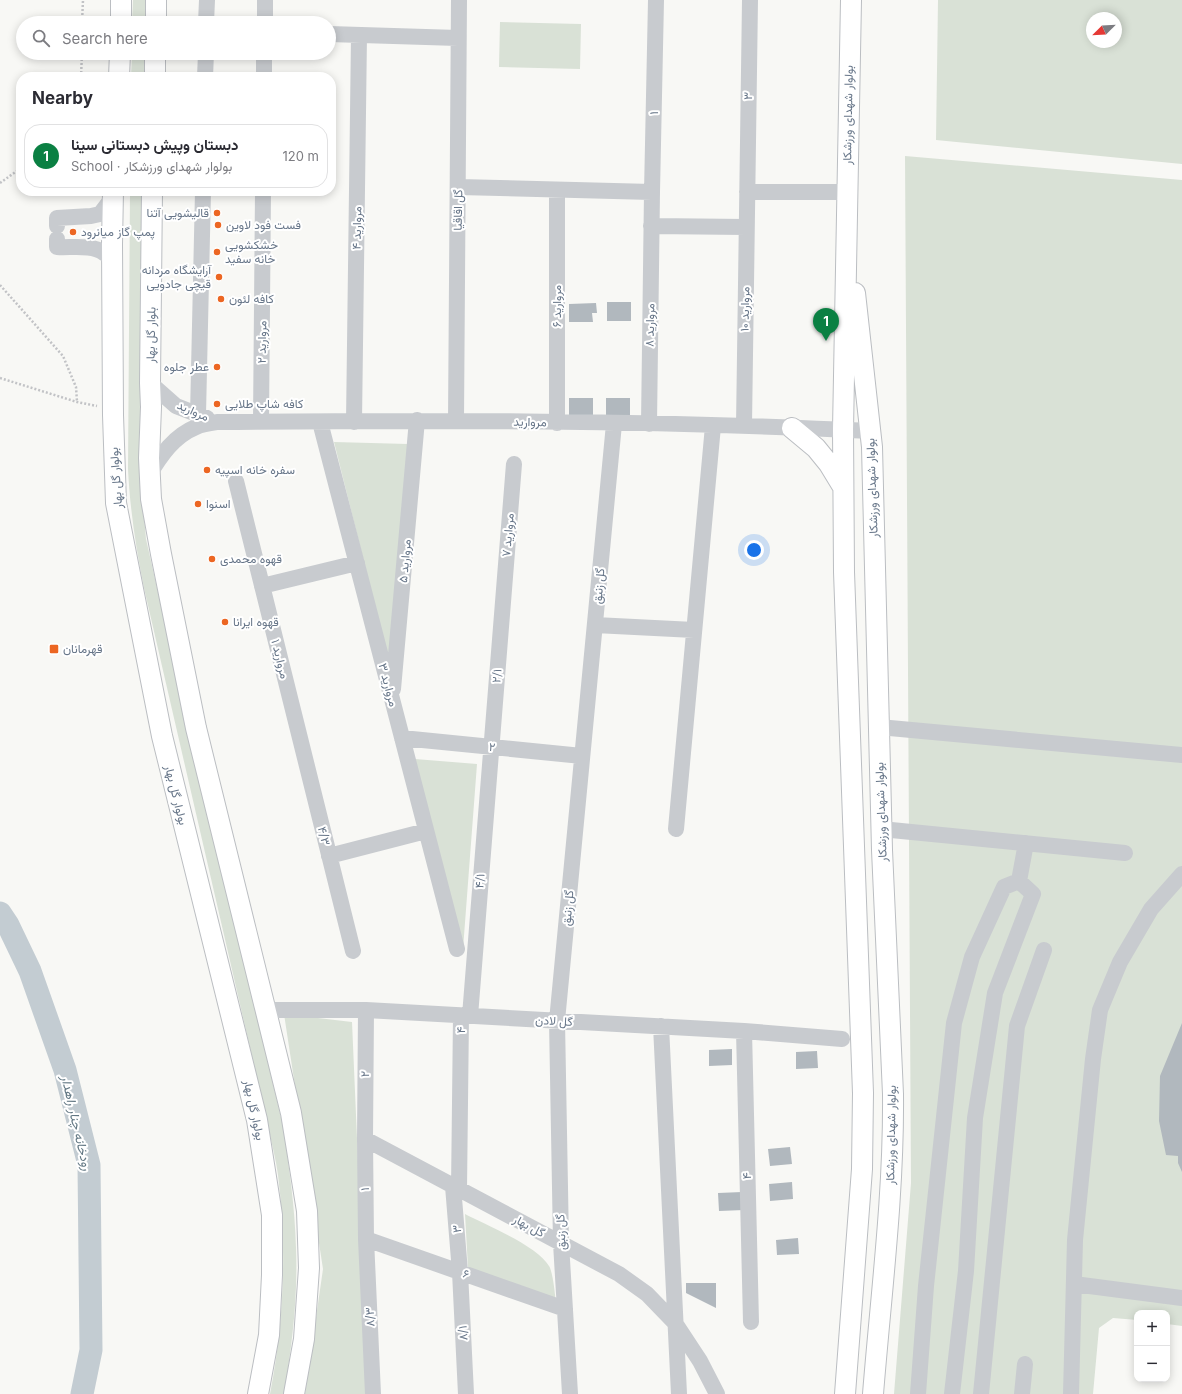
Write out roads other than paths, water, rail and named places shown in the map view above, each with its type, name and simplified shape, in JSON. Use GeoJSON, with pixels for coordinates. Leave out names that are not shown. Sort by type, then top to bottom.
{"type":"FeatureCollection","features":[{"type":"Feature","properties":{"kind":"main road"},"geometry":{"type":"LineString","coordinates":[[121,0],[121,16]]}},
{"type":"Feature","properties":{"kind":"main road"},"geometry":{"type":"LineString","coordinates":[[156,0],[156,16]]}},
{"type":"Feature","properties":{"kind":"main road","name":"بولوار شهدای ورزشکار"},"geometry":{"type":"LineString","coordinates":[[845,1394],[862,1169],[863,1093],[845,588],[843,488],[846,192],[851,0]]}},
{"type":"Feature","properties":{"kind":"main road"},"geometry":{"type":"LineString","coordinates":[[119,72],[120,60]]}},
{"type":"Feature","properties":{"kind":"main road"},"geometry":{"type":"LineString","coordinates":[[155,60],[155,72]]}},
{"type":"Feature","properties":{"kind":"main road","name":"بولوار گل بهار"},"geometry":{"type":"LineString","coordinates":[[113,196],[113,409],[116,503],[162,736],[257,1120],[272,1214],[272,1275],[269,1334],[258,1394]]}},
{"type":"Feature","properties":{"kind":"main road","name":"بلوار گل بهار"},"geometry":{"type":"LineString","coordinates":[[150,383],[152,196]]}},
{"type":"Feature","properties":{"kind":"main road","name":"بولوار شهدای ورزشکار"},"geometry":{"type":"LineString","coordinates":[[846,230],[857,309],[872,447],[881,829],[893,1094],[893,1132],[888,1225],[873,1394]]}},
{"type":"Feature","properties":{"kind":"main road"},"geometry":{"type":"LineString","coordinates":[[150,383],[151,407],[149,475],[153,512],[196,728],[291,1113],[307,1211],[309,1268],[304,1339],[294,1394]]}},
{"type":"Feature","properties":{"kind":"main road"},"geometry":{"type":"LineString","coordinates":[[792,428],[816,448],[829,464],[843,488]]}},
{"type":"Feature","properties":{"kind":"street"},"geometry":{"type":"LineString","coordinates":[[206,16],[207,0]]}},
{"type":"Feature","properties":{"kind":"street"},"geometry":{"type":"LineString","coordinates":[[264,16],[265,0]]}},
{"type":"Feature","properties":{"kind":"street","name":"گل اقاقیا"},"geometry":{"type":"LineString","coordinates":[[456,421],[459,187],[459,0]]}},
{"type":"Feature","properties":{"kind":"street","name":"۱"},"geometry":{"type":"LineString","coordinates":[[651,226],[656,0]]}},
{"type":"Feature","properties":{"kind":"street","name":"۳"},"geometry":{"type":"LineString","coordinates":[[747,192],[750,0]]}},
{"type":"Feature","properties":{"kind":"street"},"geometry":{"type":"LineString","coordinates":[[336,34],[458,38]]}},
{"type":"Feature","properties":{"kind":"street","name":"مروارید ۴"},"geometry":{"type":"LineString","coordinates":[[354,422],[359,35]]}},
{"type":"Feature","properties":{"kind":"street"},"geometry":{"type":"LineString","coordinates":[[205,72],[206,60]]}},
{"type":"Feature","properties":{"kind":"street"},"geometry":{"type":"LineString","coordinates":[[264,60],[264,72]]}},
{"type":"Feature","properties":{"kind":"street"},"geometry":{"type":"LineString","coordinates":[[459,187],[652,192]]}},
{"type":"Feature","properties":{"kind":"street","name":"مروارید ۶"},"geometry":{"type":"LineString","coordinates":[[557,190],[557,423]]}},
{"type":"Feature","properties":{"kind":"street"},"geometry":{"type":"LineString","coordinates":[[747,192],[846,192]]}},
{"type":"Feature","properties":{"kind":"street","name":"مروارید ۱۰"},"geometry":{"type":"LineString","coordinates":[[744,426],[747,192]]}},
{"type":"Feature","properties":{"kind":"street"},"geometry":{"type":"LineString","coordinates":[[112,196],[100,214],[57,218],[57,248],[90,248],[99,250],[106,254],[112,262]]}},
{"type":"Feature","properties":{"kind":"street"},"geometry":{"type":"LineString","coordinates":[[198,415],[203,196]]}},
{"type":"Feature","properties":{"kind":"street","name":"مروارید ۲"},"geometry":{"type":"LineString","coordinates":[[261,421],[263,196]]}},
{"type":"Feature","properties":{"kind":"street"},"geometry":{"type":"LineString","coordinates":[[651,226],[746,227]]}},
{"type":"Feature","properties":{"kind":"street","name":"مروارید ۸"},"geometry":{"type":"LineString","coordinates":[[649,424],[651,226]]}},
{"type":"Feature","properties":{"kind":"street","name":"مروارید"},"geometry":{"type":"LineString","coordinates":[[150,383],[176,406],[218,422]]}},
{"type":"Feature","properties":{"kind":"street","name":"مروارید"},"geometry":{"type":"LineString","coordinates":[[149,475],[162,454],[179,436],[197,427],[218,422],[354,422],[417,420],[744,426],[870,431]]}},
{"type":"Feature","properties":{"kind":"street","name":"مروارید ۵"},"geometry":{"type":"LineString","coordinates":[[392,701],[417,420]]}},
{"type":"Feature","properties":{"kind":"street","name":"مروارید ۳"},"geometry":{"type":"LineString","coordinates":[[320,422],[457,949]]}},
{"type":"Feature","properties":{"kind":"street","name":"گل زنبق"},"geometry":{"type":"LineString","coordinates":[[570,1394],[561,1243],[557,1021],[614,424]]}},
{"type":"Feature","properties":{"kind":"street"},"geometry":{"type":"LineString","coordinates":[[676,829],[713,426]]}},
{"type":"Feature","properties":{"kind":"street","name":"مروارید ۷"},"geometry":{"type":"LineString","coordinates":[[502,605],[514,464]]}},
{"type":"Feature","properties":{"kind":"street","name":"مروارید ۱"},"geometry":{"type":"LineString","coordinates":[[236,481],[296,721]]}},
{"type":"Feature","properties":{"kind":"street"},"geometry":{"type":"LineString","coordinates":[[262,586],[357,563]]}},
{"type":"Feature","properties":{"kind":"street","name":"۲/۱"},"geometry":{"type":"LineString","coordinates":[[491,747],[502,605]]}},
{"type":"Feature","properties":{"kind":"street"},"geometry":{"type":"LineString","coordinates":[[595,625],[694,630]]}},
{"type":"Feature","properties":{"kind":"street","name":"۴/۳"},"geometry":{"type":"LineString","coordinates":[[296,721],[353,951]]}},
{"type":"Feature","properties":{"kind":"street"},"geometry":{"type":"LineString","coordinates":[[879,727],[1182,755]]}},
{"type":"Feature","properties":{"kind":"street","name":"۲"},"geometry":{"type":"LineString","coordinates":[[402,738],[582,756]]}},
{"type":"Feature","properties":{"kind":"street","name":"۴/۱"},"geometry":{"type":"LineString","coordinates":[[465,1016],[491,747]]}},
{"type":"Feature","properties":{"kind":"street"},"geometry":{"type":"LineString","coordinates":[[881,829],[1125,853]]}},
{"type":"Feature","properties":{"kind":"street"},"geometry":{"type":"LineString","coordinates":[[329,856],[426,831]]}},
{"type":"Feature","properties":{"kind":"street"},"geometry":{"type":"LineString","coordinates":[[1019,881],[1026,843]]}},
{"type":"Feature","properties":{"kind":"street"},"geometry":{"type":"LineString","coordinates":[[1070,1394],[1075,1240],[1093,1059],[1100,1010],[1120,962],[1151,909],[1182,874]]}},
{"type":"Feature","properties":{"kind":"street"},"geometry":{"type":"LineString","coordinates":[[918,1394],[926,1286],[954,1023],[972,957],[1004,887],[1019,881]]}},
{"type":"Feature","properties":{"kind":"street"},"geometry":{"type":"LineString","coordinates":[[952,1394],[966,1271],[975,1118],[995,993],[1033,894],[1019,881]]}},
{"type":"Feature","properties":{"kind":"street"},"geometry":{"type":"LineString","coordinates":[[981,1394],[1017,1026],[1044,950]]}},
{"type":"Feature","properties":{"kind":"street","name":"گل لادن"},"geometry":{"type":"LineString","coordinates":[[266,1010],[366,1010],[744,1031],[842,1039]]}},
{"type":"Feature","properties":{"kind":"street","name":"۲"},"geometry":{"type":"LineString","coordinates":[[365,1139],[366,1010]]}},
{"type":"Feature","properties":{"kind":"street","name":"۴"},"geometry":{"type":"LineString","coordinates":[[456,1187],[465,1016]]}},
{"type":"Feature","properties":{"kind":"street"},"geometry":{"type":"LineString","coordinates":[[661,1026],[679,1394]]}},
{"type":"Feature","properties":{"kind":"street","name":"۴"},"geometry":{"type":"LineString","coordinates":[[744,1031],[751,1322]]}},
{"type":"Feature","properties":{"kind":"street","name":"۱"},"geometry":{"type":"LineString","coordinates":[[365,1139],[366,1239]]}},
{"type":"Feature","properties":{"kind":"street","name":"گل بهار"},"geometry":{"type":"LineString","coordinates":[[365,1139],[619,1274],[647,1294],[675,1323],[700,1361],[717,1394]]}},
{"type":"Feature","properties":{"kind":"street","name":"۳"},"geometry":{"type":"LineString","coordinates":[[456,1187],[460,1272]]}},
{"type":"Feature","properties":{"kind":"street","name":"۶"},"geometry":{"type":"LineString","coordinates":[[366,1239],[565,1309]]}},
{"type":"Feature","properties":{"kind":"street","name":"۸/۳"},"geometry":{"type":"LineString","coordinates":[[366,1239],[373,1394]]}},
{"type":"Feature","properties":{"kind":"street","name":"۸/۱"},"geometry":{"type":"LineString","coordinates":[[460,1272],[466,1394]]}},
{"type":"Feature","properties":{"kind":"street"},"geometry":{"type":"LineString","coordinates":[[1074,1284],[1182,1298]]}},
{"type":"Feature","properties":{"kind":"street"},"geometry":{"type":"LineString","coordinates":[[1022,1394],[1025,1364]]}},
{"type":"Feature","properties":{"kind":"waterway","name":"رودخانه چنار راهدار"},"geometry":{"type":"LineString","coordinates":[[0,913],[8,925],[30,971],[65,1070],[89,1165],[91,1350],[82,1394]]}},
{"type":"Feature","properties":{"kind":"place","name":"قالیشویی آتنا"},"geometry":{"type":"Point","coordinates":[217,213]}},
{"type":"Feature","properties":{"kind":"place","name":"فست فود لاوین"},"geometry":{"type":"Point","coordinates":[218,225]}},
{"type":"Feature","properties":{"kind":"place","name":"پمپ گاز میانرود"},"geometry":{"type":"Point","coordinates":[73,232]}},
{"type":"Feature","properties":{"kind":"place","name":"خشکشویی خانه سفید"},"geometry":{"type":"Point","coordinates":[217,252]}},
{"type":"Feature","properties":{"kind":"place","name":"آرایشگاه مردانه قیچی جادویی"},"geometry":{"type":"Point","coordinates":[219,277]}},
{"type":"Feature","properties":{"kind":"place","name":"کافه لئون"},"geometry":{"type":"Point","coordinates":[221,299]}},
{"type":"Feature","properties":{"kind":"place","name":"دبستان وپیش دبستانی سینا"},"geometry":{"type":"Point","coordinates":[826,341]}},
{"type":"Feature","properties":{"kind":"place","name":"عطر جلوه"},"geometry":{"type":"Point","coordinates":[217,367]}},
{"type":"Feature","properties":{"kind":"place","name":"کافه شاپ طلایی"},"geometry":{"type":"Point","coordinates":[217,404]}},
{"type":"Feature","properties":{"kind":"place","name":"سفره خانه اسپیه"},"geometry":{"type":"Point","coordinates":[207,470]}},
{"type":"Feature","properties":{"kind":"place","name":"اسنوا"},"geometry":{"type":"Point","coordinates":[198,504]}},
{"type":"Feature","properties":{"kind":"place","name":"قهوه محمدی"},"geometry":{"type":"Point","coordinates":[212,559]}},
{"type":"Feature","properties":{"kind":"place","name":"قهوه ایرانا"},"geometry":{"type":"Point","coordinates":[225,622]}},
{"type":"Feature","properties":{"kind":"place","name":"قهرمانان"},"geometry":{"type":"Point","coordinates":[54,649]}}]}
